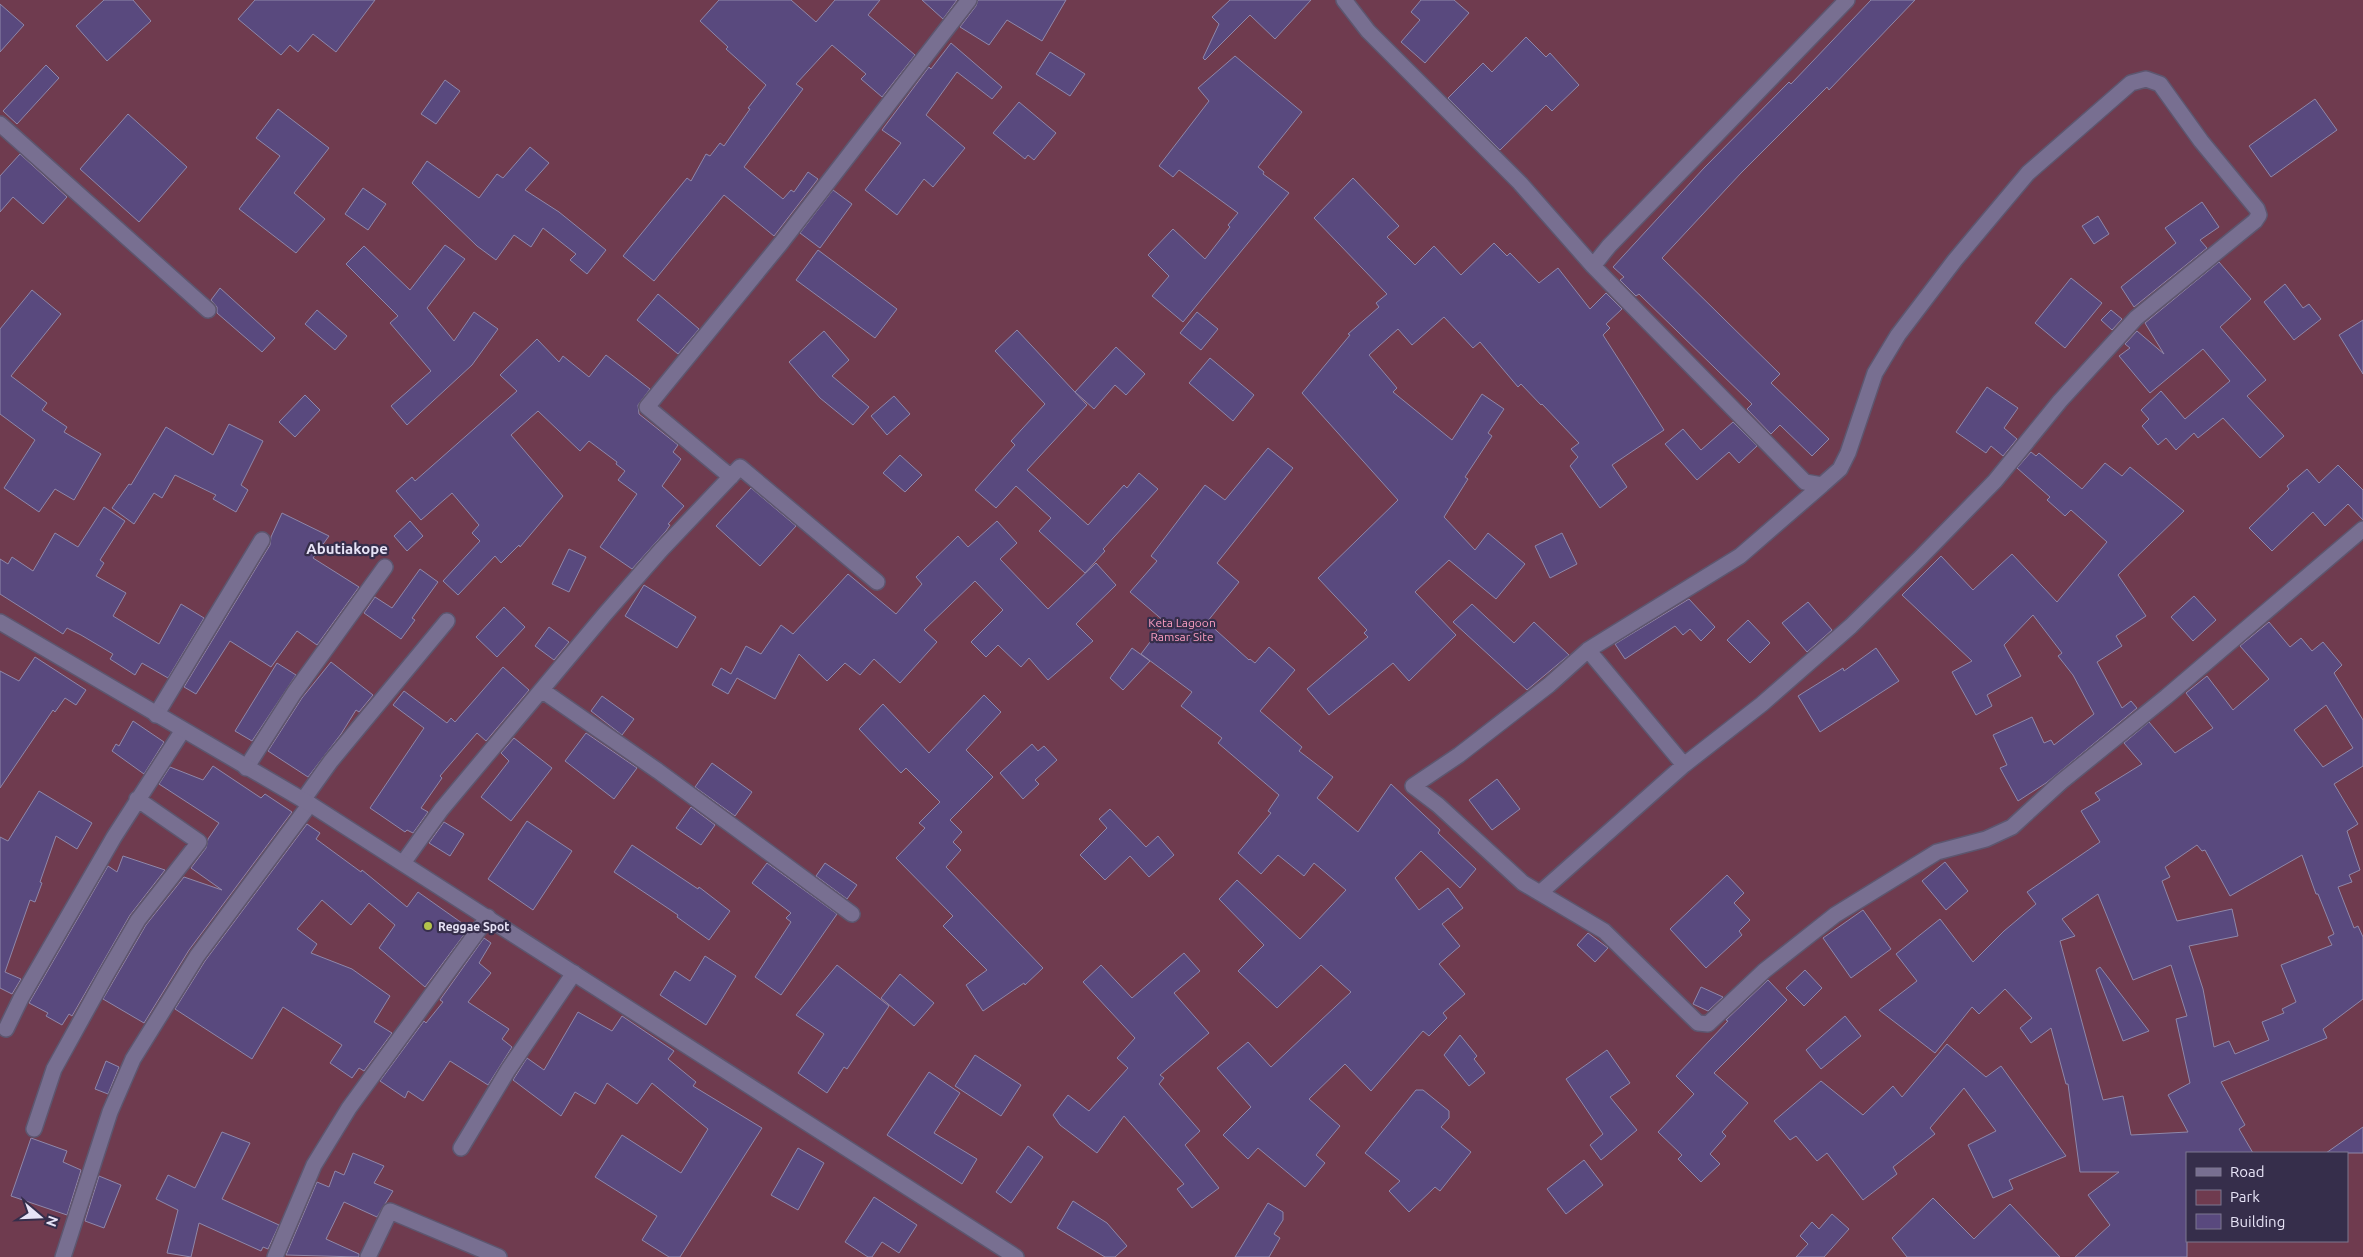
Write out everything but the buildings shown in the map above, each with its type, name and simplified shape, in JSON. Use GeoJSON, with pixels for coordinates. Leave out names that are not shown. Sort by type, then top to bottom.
{"type":"FeatureCollection","features":[{"type":"Feature","properties":{"kind":"street"},"geometry":{"type":"LineString","coordinates":[[731,477],[647,407],[781,243],[969,0]]}},
{"type":"Feature","properties":{"kind":"street"},"geometry":{"type":"LineString","coordinates":[[1344,0],[1368,31],[1520,183],[1593,266],[1805,482],[1822,485]]}},
{"type":"Feature","properties":{"kind":"street"},"geometry":{"type":"LineString","coordinates":[[1593,266],[1609,246],[1846,0]]}},
{"type":"Feature","properties":{"kind":"street"},"geometry":{"type":"LineString","coordinates":[[1541,892],[1684,765],[1762,704],[1851,626],[1995,481],[2060,401],[2136,318],[2255,221],[2259,215],[2257,208],[2201,141],[2160,84],[2146,79],[2131,83],[2028,173],[1955,260],[1898,335],[1875,373],[1848,453],[1840,469],[1740,556],[1588,650],[1549,685],[1460,755],[1412,786],[1438,805],[1523,883],[1604,931],[1693,1019],[1698,1023],[1708,1024],[1764,971],[1835,915],[1937,852],[1986,839],[2012,827],[2062,782],[2166,697],[2363,529]]}},
{"type":"Feature","properties":{"kind":"street"},"geometry":{"type":"LineString","coordinates":[[0,124],[208,310]]}},
{"type":"Feature","properties":{"kind":"street"},"geometry":{"type":"LineString","coordinates":[[403,862],[441,810],[543,692],[654,557],[740,467],[877,582]]}},
{"type":"Feature","properties":{"kind":"street"},"geometry":{"type":"LineString","coordinates":[[156,715],[262,540]]}},
{"type":"Feature","properties":{"kind":"street"},"geometry":{"type":"LineString","coordinates":[[246,768],[294,693],[386,567]]}},
{"type":"Feature","properties":{"kind":"street"},"geometry":{"type":"LineString","coordinates":[[63,1257],[110,1112],[133,1059],[197,956],[306,802],[331,761],[447,621]]}},
{"type":"Feature","properties":{"kind":"street"},"geometry":{"type":"LineString","coordinates":[[0,622],[306,802],[403,862],[1016,1257]]}},
{"type":"Feature","properties":{"kind":"street"},"geometry":{"type":"LineString","coordinates":[[1588,650],[1684,765]]}},
{"type":"Feature","properties":{"kind":"street"},"geometry":{"type":"LineString","coordinates":[[543,692],[658,771],[852,914]]}},
{"type":"Feature","properties":{"kind":"street"},"geometry":{"type":"LineString","coordinates":[[6,1029],[21,998],[137,799],[183,730]]}},
{"type":"Feature","properties":{"kind":"street"},"geometry":{"type":"LineString","coordinates":[[34,1129],[54,1069],[138,920],[199,842],[137,799]]}},
{"type":"Feature","properties":{"kind":"street"},"geometry":{"type":"LineString","coordinates":[[275,1257],[314,1165],[349,1108],[488,917]]}},
{"type":"Feature","properties":{"kind":"street"},"geometry":{"type":"LineString","coordinates":[[461,1148],[508,1070],[574,973]]}},
{"type":"Feature","properties":{"kind":"street"},"geometry":{"type":"LineString","coordinates":[[368,1257],[390,1211],[499,1257]]}},
{"type":"Feature","properties":{"kind":"green space","name":"Keta Lagoon Ramsar Site"},"geometry":{"type":"Polygon","coordinates":[[[0,0],[2363,0],[2363,1257],[0,1257],[0,0]]]}},
{"type":"Feature","properties":{"kind":"place","name":"Reggae Spot"},"geometry":{"type":"Point","coordinates":[428,926]}},
{"type":"Feature","properties":{"kind":"district","name":"Abutiakope"},"geometry":{"type":"Point","coordinates":[347,548]}}]}
